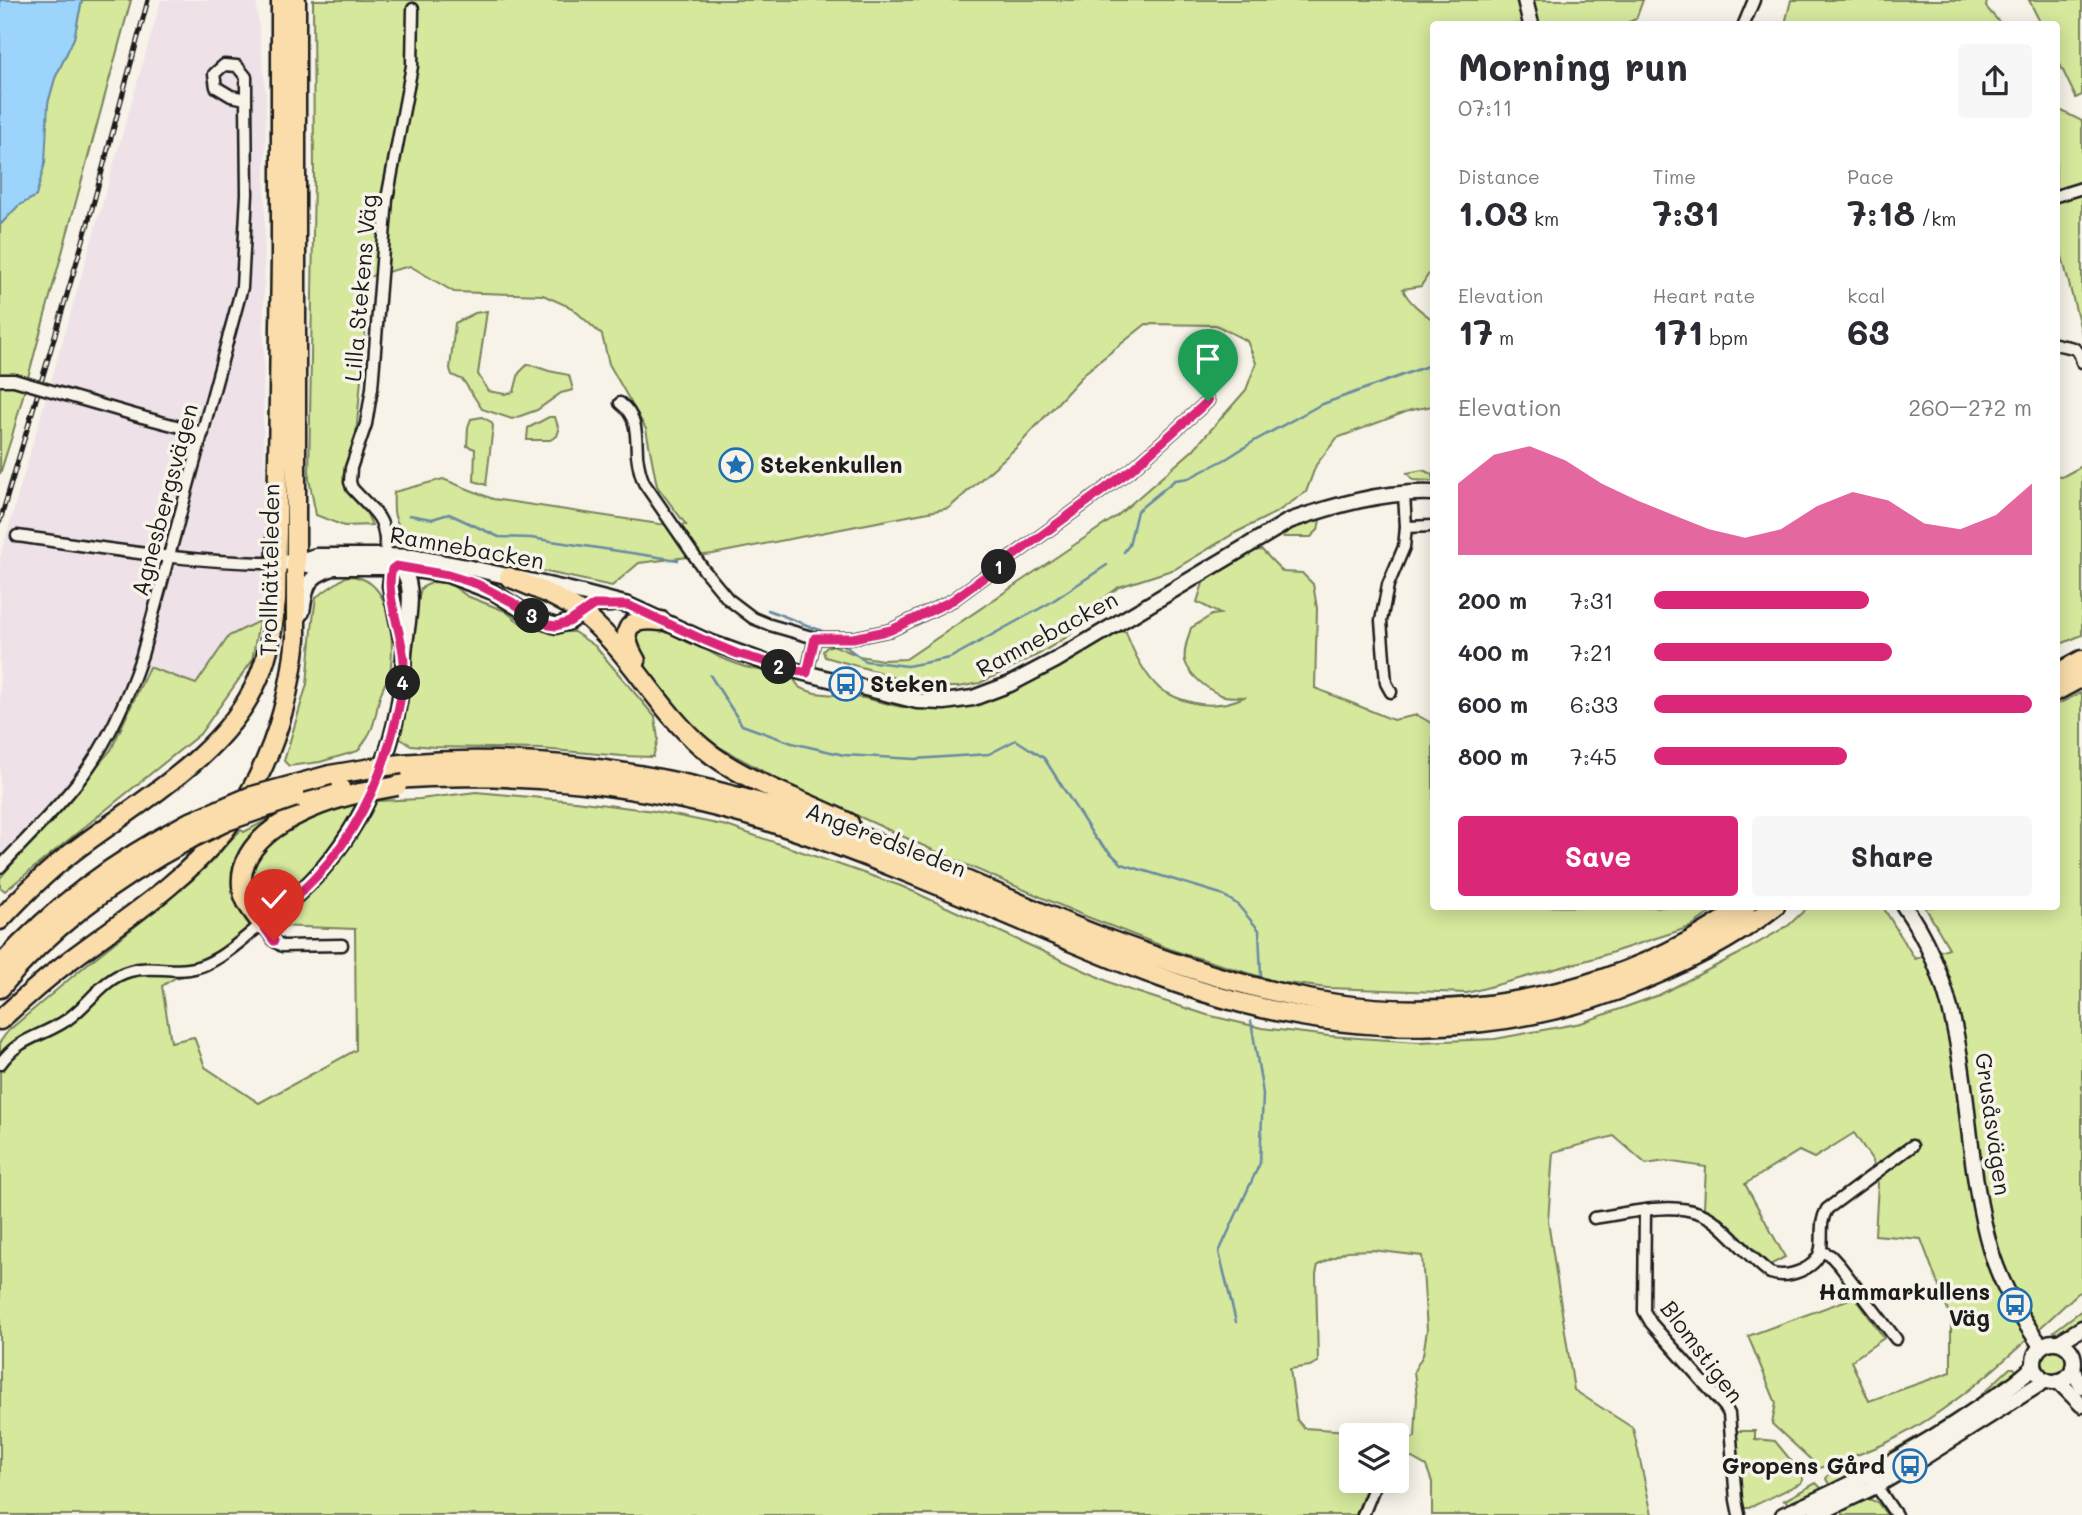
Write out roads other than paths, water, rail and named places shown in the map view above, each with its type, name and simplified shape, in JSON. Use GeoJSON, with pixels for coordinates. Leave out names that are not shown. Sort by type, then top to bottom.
{"type":"FeatureCollection","features":[{"type":"Feature","properties":{"kind":"highway","name":"Trollhätteleden"},"geometry":{"type":"LineString","coordinates":[[0,920],[30,887],[211,746],[229,727],[257,681],[266,656],[274,622],[276,563],[281,259],[281,0]]}},
{"type":"Feature","properties":{"kind":"highway","name":"Trollhätteleden"},"geometry":{"type":"LineString","coordinates":[[0,1020],[69,961],[128,919],[176,880],[223,832],[250,792],[279,729],[293,673],[296,638],[296,0]]}},
{"type":"Feature","properties":{"kind":"highway"},"geometry":{"type":"LineString","coordinates":[[509,577],[560,599],[581,613],[611,641],[683,728],[714,756],[924,862]]}},
{"type":"Feature","properties":{"kind":"highway"},"geometry":{"type":"LineString","coordinates":[[651,689],[629,648],[628,631],[629,626],[638,621],[661,621]]}},
{"type":"Feature","properties":{"kind":"highway"},"geometry":{"type":"LineString","coordinates":[[2060,672],[2082,660]]}},
{"type":"Feature","properties":{"kind":"highway"},"geometry":{"type":"LineString","coordinates":[[2060,689],[2082,677]]}},
{"type":"Feature","properties":{"kind":"highway","name":"Angeredsleden"},"geometry":{"type":"LineString","coordinates":[[0,966],[22,941],[69,898],[121,861],[189,831],[249,797],[331,782],[397,776],[456,761],[519,761],[595,768],[671,781],[786,811],[849,832],[1110,940],[1217,978],[1318,1000],[1383,1008],[1419,1009],[1500,1003],[1578,987],[1686,943],[1740,910]]}},
{"type":"Feature","properties":{"kind":"highway"},"geometry":{"type":"LineString","coordinates":[[262,924],[246,902],[242,887],[245,867],[258,843],[273,829],[302,812],[338,798],[365,781],[397,776]]}},
{"type":"Feature","properties":{"kind":"highway","name":"Angeredsleden"},"geometry":{"type":"LineString","coordinates":[[397,776],[515,777],[609,787],[683,800],[764,820],[907,873],[1112,958],[1199,990],[1274,1011],[1360,1024],[1414,1027],[1478,1023],[1583,1003],[1656,976],[1745,928],[1770,910]]}},
{"type":"Feature","properties":{"kind":"highway","name":"Angeredsleden"},"geometry":{"type":"LineString","coordinates":[[0,988],[30,954],[94,898],[189,831]]}},
{"type":"Feature","properties":{"kind":"street"},"geometry":{"type":"LineString","coordinates":[[1525,0],[1530,21]]}},
{"type":"Feature","properties":{"kind":"street"},"geometry":{"type":"LineString","coordinates":[[1745,21],[1754,0]]}},
{"type":"Feature","properties":{"kind":"street","name":"Lilla Stekens Väg"},"geometry":{"type":"LineString","coordinates":[[391,561],[382,523],[373,508],[352,488],[350,475],[366,424],[372,388],[387,199],[412,66],[414,9]]}},
{"type":"Feature","properties":{"kind":"street","name":"Agnesbergsvägen"},"geometry":{"type":"LineString","coordinates":[[0,867],[77,783],[102,745],[132,685],[170,556],[242,287],[247,194],[247,99]]}},
{"type":"Feature","properties":{"kind":"street"},"geometry":{"type":"LineString","coordinates":[[2060,195],[2082,188]]}},
{"type":"Feature","properties":{"kind":"street"},"geometry":{"type":"LineString","coordinates":[[2060,345],[2074,347],[2080,353],[2082,362]]}},
{"type":"Feature","properties":{"kind":"street"},"geometry":{"type":"LineString","coordinates":[[0,380],[14,380],[203,433]]}},
{"type":"Feature","properties":{"kind":"street"},"geometry":{"type":"LineString","coordinates":[[620,403],[626,408],[637,429],[637,454],[644,483],[719,588],[736,606],[753,618],[770,625],[815,638],[853,638],[891,630],[953,600],[1132,469],[1208,401]]}},
{"type":"Feature","properties":{"kind":"street","name":"Ramnebacken"},"geometry":{"type":"LineString","coordinates":[[296,562],[315,567],[351,567],[412,557],[570,590],[628,605],[738,654],[917,701],[944,702],[973,698],[1010,684],[1056,660],[1289,521],[1326,508],[1366,499],[1430,493]]}},
{"type":"Feature","properties":{"kind":"street"},"geometry":{"type":"LineString","coordinates":[[1391,692],[1386,684],[1381,621],[1388,585],[1404,547],[1404,494]]}},
{"type":"Feature","properties":{"kind":"street"},"geometry":{"type":"LineString","coordinates":[[1406,527],[1430,526]]}},
{"type":"Feature","properties":{"kind":"street"},"geometry":{"type":"LineString","coordinates":[[17,536],[170,556],[276,563]]}},
{"type":"Feature","properties":{"kind":"street","name":"Ramnebacken"},"geometry":{"type":"LineString","coordinates":[[276,563],[296,562],[316,556],[391,561],[477,584],[549,625],[563,625],[594,605],[628,605]]}},
{"type":"Feature","properties":{"kind":"street"},"geometry":{"type":"LineString","coordinates":[[391,561],[390,579],[404,655]]}},
{"type":"Feature","properties":{"kind":"street"},"geometry":{"type":"LineString","coordinates":[[0,1064],[18,1045],[62,1023],[81,1009],[115,977],[131,970],[181,970],[203,966],[216,959],[303,890],[325,867],[365,809],[387,753],[399,710],[408,584],[404,571],[391,561]]}},
{"type":"Feature","properties":{"kind":"street"},"geometry":{"type":"LineString","coordinates":[[296,638],[306,587],[315,575],[335,567]]}},
{"type":"Feature","properties":{"kind":"street"},"geometry":{"type":"LineString","coordinates":[[351,567],[382,583],[397,617]]}},
{"type":"Feature","properties":{"kind":"street"},"geometry":{"type":"LineString","coordinates":[[807,673],[815,638]]}},
{"type":"Feature","properties":{"kind":"street","name":"Grusåsvägen"},"geometry":{"type":"LineString","coordinates":[[1906,910],[1930,951],[1951,1009],[1960,1050],[1977,1189],[1992,1254],[2015,1306],[2041,1346]]}},
{"type":"Feature","properties":{"kind":"street"},"geometry":{"type":"LineString","coordinates":[[262,924],[274,941],[282,946],[342,945]]}},
{"type":"Feature","properties":{"kind":"street"},"geometry":{"type":"LineString","coordinates":[[1594,1218],[1669,1209],[1689,1211],[1709,1217],[1763,1268],[1775,1275],[1785,1275],[1802,1270],[1812,1263],[1821,1251],[1821,1224],[1827,1209],[1912,1146]]}},
{"type":"Feature","properties":{"kind":"street","name":"Blomstigen"},"geometry":{"type":"LineString","coordinates":[[1645,1212],[1644,1311],[1651,1323],[1725,1407],[1740,1515]]}},
{"type":"Feature","properties":{"kind":"street"},"geometry":{"type":"LineString","coordinates":[[1821,1251],[1831,1256],[1840,1266],[1896,1339]]}},
{"type":"Feature","properties":{"kind":"street"},"geometry":{"type":"LineString","coordinates":[[2059,1342],[2082,1328]]}},
{"type":"Feature","properties":{"kind":"street"},"geometry":{"type":"LineString","coordinates":[[2082,1386],[2075,1375],[2076,1356],[2069,1348],[2059,1342],[2041,1346],[2035,1356],[2034,1366],[2038,1373],[2082,1405]]}},
{"type":"Feature","properties":{"kind":"street"},"geometry":{"type":"LineString","coordinates":[[1783,1515],[1872,1480],[1936,1450],[2052,1381],[2067,1377],[2076,1356]]}},
{"type":"Feature","properties":{"kind":"street"},"geometry":{"type":"LineString","coordinates":[[1815,1515],[2013,1385],[2034,1366]]}},
{"type":"Feature","properties":{"kind":"street"},"geometry":{"type":"LineString","coordinates":[[1872,1480],[1896,1515]]}},
{"type":"Feature","properties":{"kind":"street"},"geometry":{"type":"LineString","coordinates":[[1363,1515],[1372,1493]]}},
{"type":"Feature","properties":{"kind":"water"},"geometry":{"type":"Polygon","coordinates":[[[0,0],[82,0],[74,38],[55,78],[48,103],[45,163],[36,196],[18,206],[0,225],[0,0]]]}},
{"type":"Feature","properties":{"kind":"waterway"},"geometry":{"type":"LineString","coordinates":[[1124,552],[1129,545],[1137,511],[1175,480],[1189,478],[1226,459],[1320,405],[1430,365]]}},
{"type":"Feature","properties":{"kind":"waterway"},"geometry":{"type":"LineString","coordinates":[[409,515],[432,519],[449,514],[499,537],[531,538],[678,560]]}},
{"type":"Feature","properties":{"kind":"waterway"},"geometry":{"type":"LineString","coordinates":[[841,643],[865,661],[907,666],[950,658],[1048,604],[1107,565]]}},
{"type":"Feature","properties":{"kind":"waterway"},"geometry":{"type":"LineString","coordinates":[[768,610],[822,631]]}},
{"type":"Feature","properties":{"kind":"waterway"},"geometry":{"type":"LineString","coordinates":[[710,675],[742,725],[792,743],[844,755],[915,759],[989,754],[1016,740],[1044,758],[1095,838],[1122,864],[1221,894],[1237,904],[1259,930],[1261,976]]}},
{"type":"Feature","properties":{"kind":"waterway"},"geometry":{"type":"LineString","coordinates":[[1236,1322],[1219,1252],[1260,1163],[1263,1094],[1251,1021]]}},
{"type":"Feature","properties":{"kind":"railway"},"geometry":{"type":"LineString","coordinates":[[0,521],[87,227],[148,0]]}},
{"type":"Feature","properties":{"kind":"place","name":"Stekenkullen"},"geometry":{"type":"Point","coordinates":[736,465]}},
{"type":"Feature","properties":{"kind":"place","name":"Steken"},"geometry":{"type":"Point","coordinates":[846,684]}},
{"type":"Feature","properties":{"kind":"place","name":"Hammarkullens Väg"},"geometry":{"type":"Point","coordinates":[2015,1305]}},
{"type":"Feature","properties":{"kind":"place","name":"Gropens Gård"},"geometry":{"type":"Point","coordinates":[1910,1466]}}]}
